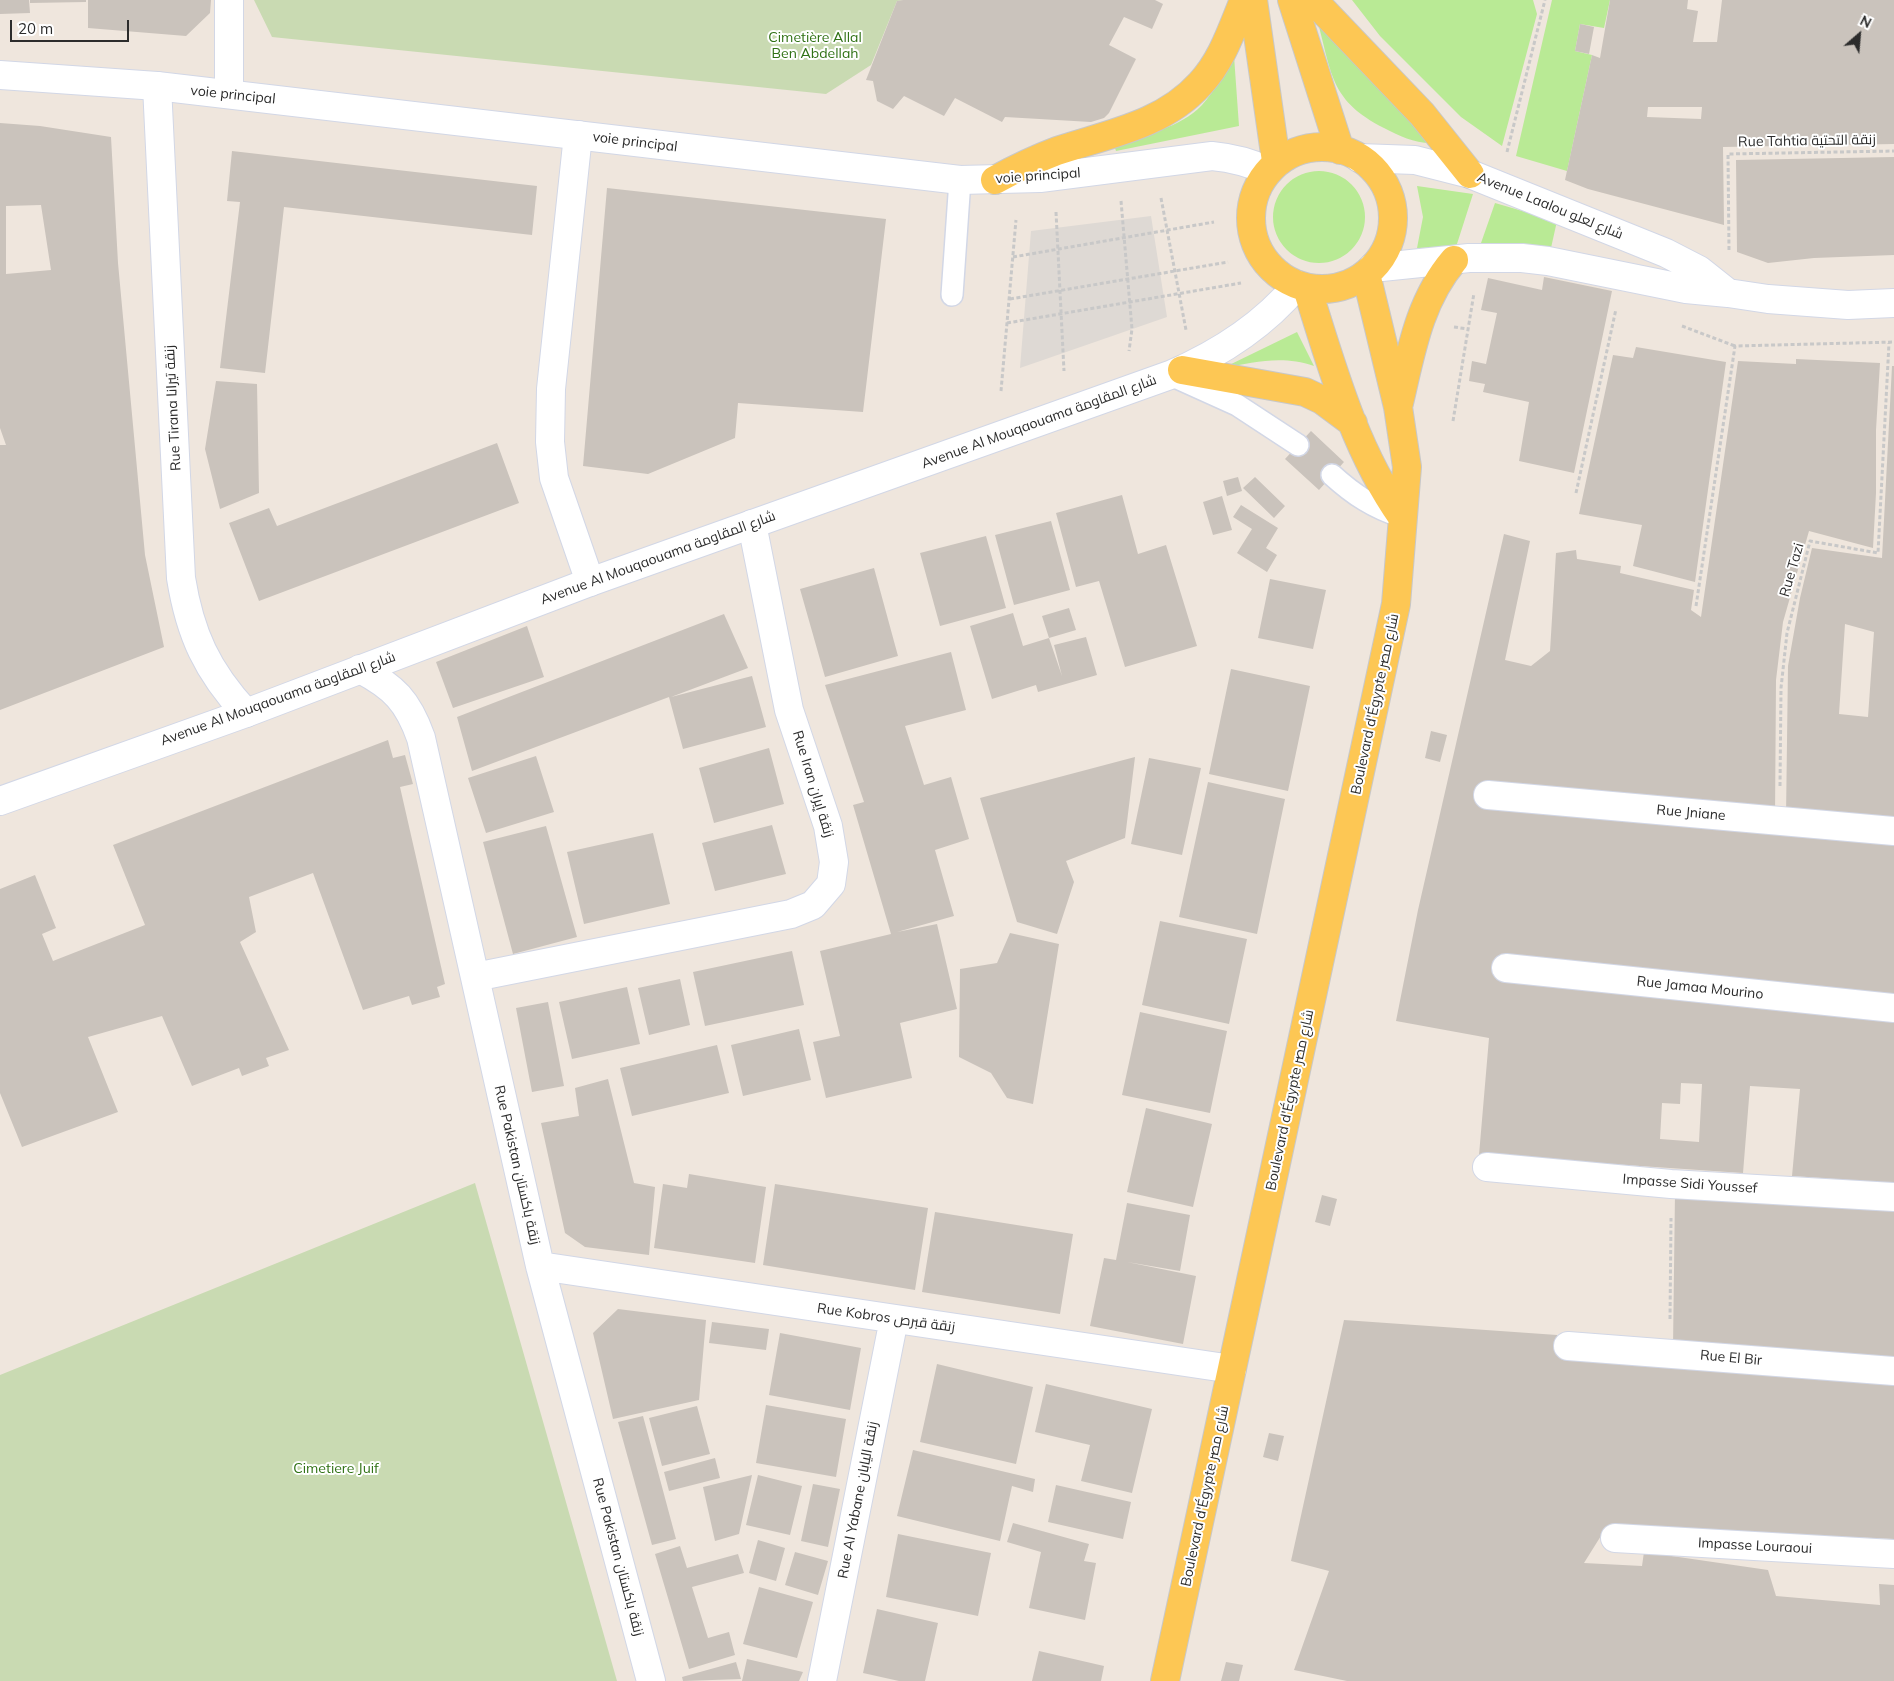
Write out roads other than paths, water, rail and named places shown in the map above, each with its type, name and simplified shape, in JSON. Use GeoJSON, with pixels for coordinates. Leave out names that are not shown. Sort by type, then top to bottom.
{"type":"FeatureCollection","features":[{"type":"Feature","properties":{"kind":"main road"},"geometry":{"type":"LineString","coordinates":[[995,180],[1056,152],[1142,124],[1164,114],[1201,84],[1227,43],[1244,0]]}},
{"type":"Feature","properties":{"kind":"main road"},"geometry":{"type":"LineString","coordinates":[[1253,0],[1272,166]]}},
{"type":"Feature","properties":{"kind":"main road"},"geometry":{"type":"LineString","coordinates":[[1292,0],[1350,154]]}},
{"type":"Feature","properties":{"kind":"main road"},"geometry":{"type":"LineString","coordinates":[[1313,0],[1428,120],[1470,174]]}},
{"type":"Feature","properties":{"kind":"main road"},"geometry":{"type":"LineString","coordinates":[[1306,146],[1327,146],[1350,154],[1376,171],[1388,189],[1393,210],[1393,231],[1385,251],[1369,271],[1353,283],[1338,288],[1322,290],[1302,287],[1280,276],[1266,262],[1256,245],[1251,226],[1251,206],[1257,188],[1272,166],[1287,153],[1306,146]]}},
{"type":"Feature","properties":{"kind":"main road"},"geometry":{"type":"LineString","coordinates":[[1398,407],[1424,308],[1436,282],[1454,260]]}},
{"type":"Feature","properties":{"kind":"main road","name":"Boulevard d'Égypte شارع مصر"},"geometry":{"type":"LineString","coordinates":[[1165,1681],[1390,634],[1400,575],[1402,517],[1407,467],[1398,407],[1369,271]]}},
{"type":"Feature","properties":{"kind":"main road"},"geometry":{"type":"LineString","coordinates":[[1302,287],[1373,472],[1402,517]]}},
{"type":"Feature","properties":{"kind":"main road"},"geometry":{"type":"LineString","coordinates":[[1176,372],[1305,392],[1330,405],[1353,423]]}},
{"type":"Feature","properties":{"kind":"street"},"geometry":{"type":"LineString","coordinates":[[229,0],[229,94]]}},
{"type":"Feature","properties":{"kind":"street","name":"voie principal"},"geometry":{"type":"LineString","coordinates":[[0,76],[156,86],[960,180],[1040,178],[1212,156],[1272,166]]}},
{"type":"Feature","properties":{"kind":"street","name":"Rue Tirana زنقة تيرانا"},"geometry":{"type":"LineString","coordinates":[[156,86],[181,578],[186,609],[195,638],[225,691],[246,713]]}},
{"type":"Feature","properties":{"kind":"street"},"geometry":{"type":"LineString","coordinates":[[578,135],[551,389],[550,442],[554,478],[590,582]]}},
{"type":"Feature","properties":{"kind":"street","name":"Avenue Laalou شارع لعلو"},"geometry":{"type":"LineString","coordinates":[[1350,154],[1415,160],[1470,174],[1666,253],[1699,270],[1728,293]]}},
{"type":"Feature","properties":{"kind":"street"},"geometry":{"type":"LineString","coordinates":[[1369,271],[1454,260],[1495,257],[1548,261],[1686,289],[1808,304],[1894,303]]}},
{"type":"Feature","properties":{"kind":"street","name":"Avenue Al Mouqaouama شارع المقاومة"},"geometry":{"type":"LineString","coordinates":[[0,801],[246,713],[590,582],[1176,372],[1229,345],[1252,329],[1302,287]]}},
{"type":"Feature","properties":{"kind":"street","name":"Rue Iran زنقة إيران"},"geometry":{"type":"LineString","coordinates":[[475,977],[791,914],[813,905],[831,884],[834,862],[828,826],[789,710],[752,524]]}},
{"type":"Feature","properties":{"kind":"street","name":"Rue Pakistan زنقة باكستان"},"geometry":{"type":"LineString","coordinates":[[360,669],[381,680],[399,695],[413,715],[421,738],[540,1266],[651,1681]]}},
{"type":"Feature","properties":{"kind":"street","name":"Rue Jniane"},"geometry":{"type":"LineString","coordinates":[[1488,795],[1894,831]]}},
{"type":"Feature","properties":{"kind":"street","name":"Rue Jamaa Mourino"},"geometry":{"type":"LineString","coordinates":[[1506,968],[1894,1008]]}},
{"type":"Feature","properties":{"kind":"street","name":"Impasse Sidi Youssef"},"geometry":{"type":"LineString","coordinates":[[1487,1167],[1671,1184],[1894,1197]]}},
{"type":"Feature","properties":{"kind":"street","name":"Rue Kobros زنقة قبرص"},"geometry":{"type":"LineString","coordinates":[[540,1266],[1232,1369]]}},
{"type":"Feature","properties":{"kind":"street","name":"Rue Al Yabane زنقة اليابان"},"geometry":{"type":"LineString","coordinates":[[822,1681],[894,1319]]}},
{"type":"Feature","properties":{"kind":"street","name":"Rue El Bir"},"geometry":{"type":"LineString","coordinates":[[1568,1346],[1894,1371]]}},
{"type":"Feature","properties":{"kind":"street","name":"Impasse Louraoui"},"geometry":{"type":"LineString","coordinates":[[1615,1538],[1894,1554]]}},
{"type":"Feature","properties":{"kind":"lane"},"geometry":{"type":"LineString","coordinates":[[952,295],[960,180]]}},
{"type":"Feature","properties":{"kind":"lane"},"geometry":{"type":"LineString","coordinates":[[1176,372],[1237,405],[1298,445]]}},
{"type":"Feature","properties":{"kind":"lane"},"geometry":{"type":"LineString","coordinates":[[1332,475],[1355,496],[1370,505],[1402,517]]}},
{"type":"Feature","properties":{"kind":"park label","name":"Cimetière Allal Ben Abdellah"},"geometry":{"type":"Point","coordinates":[815,46]}},
{"type":"Feature","properties":{"kind":"park label","name":"Cimetiere Juif"},"geometry":{"type":"Point","coordinates":[336,1469]}}]}
